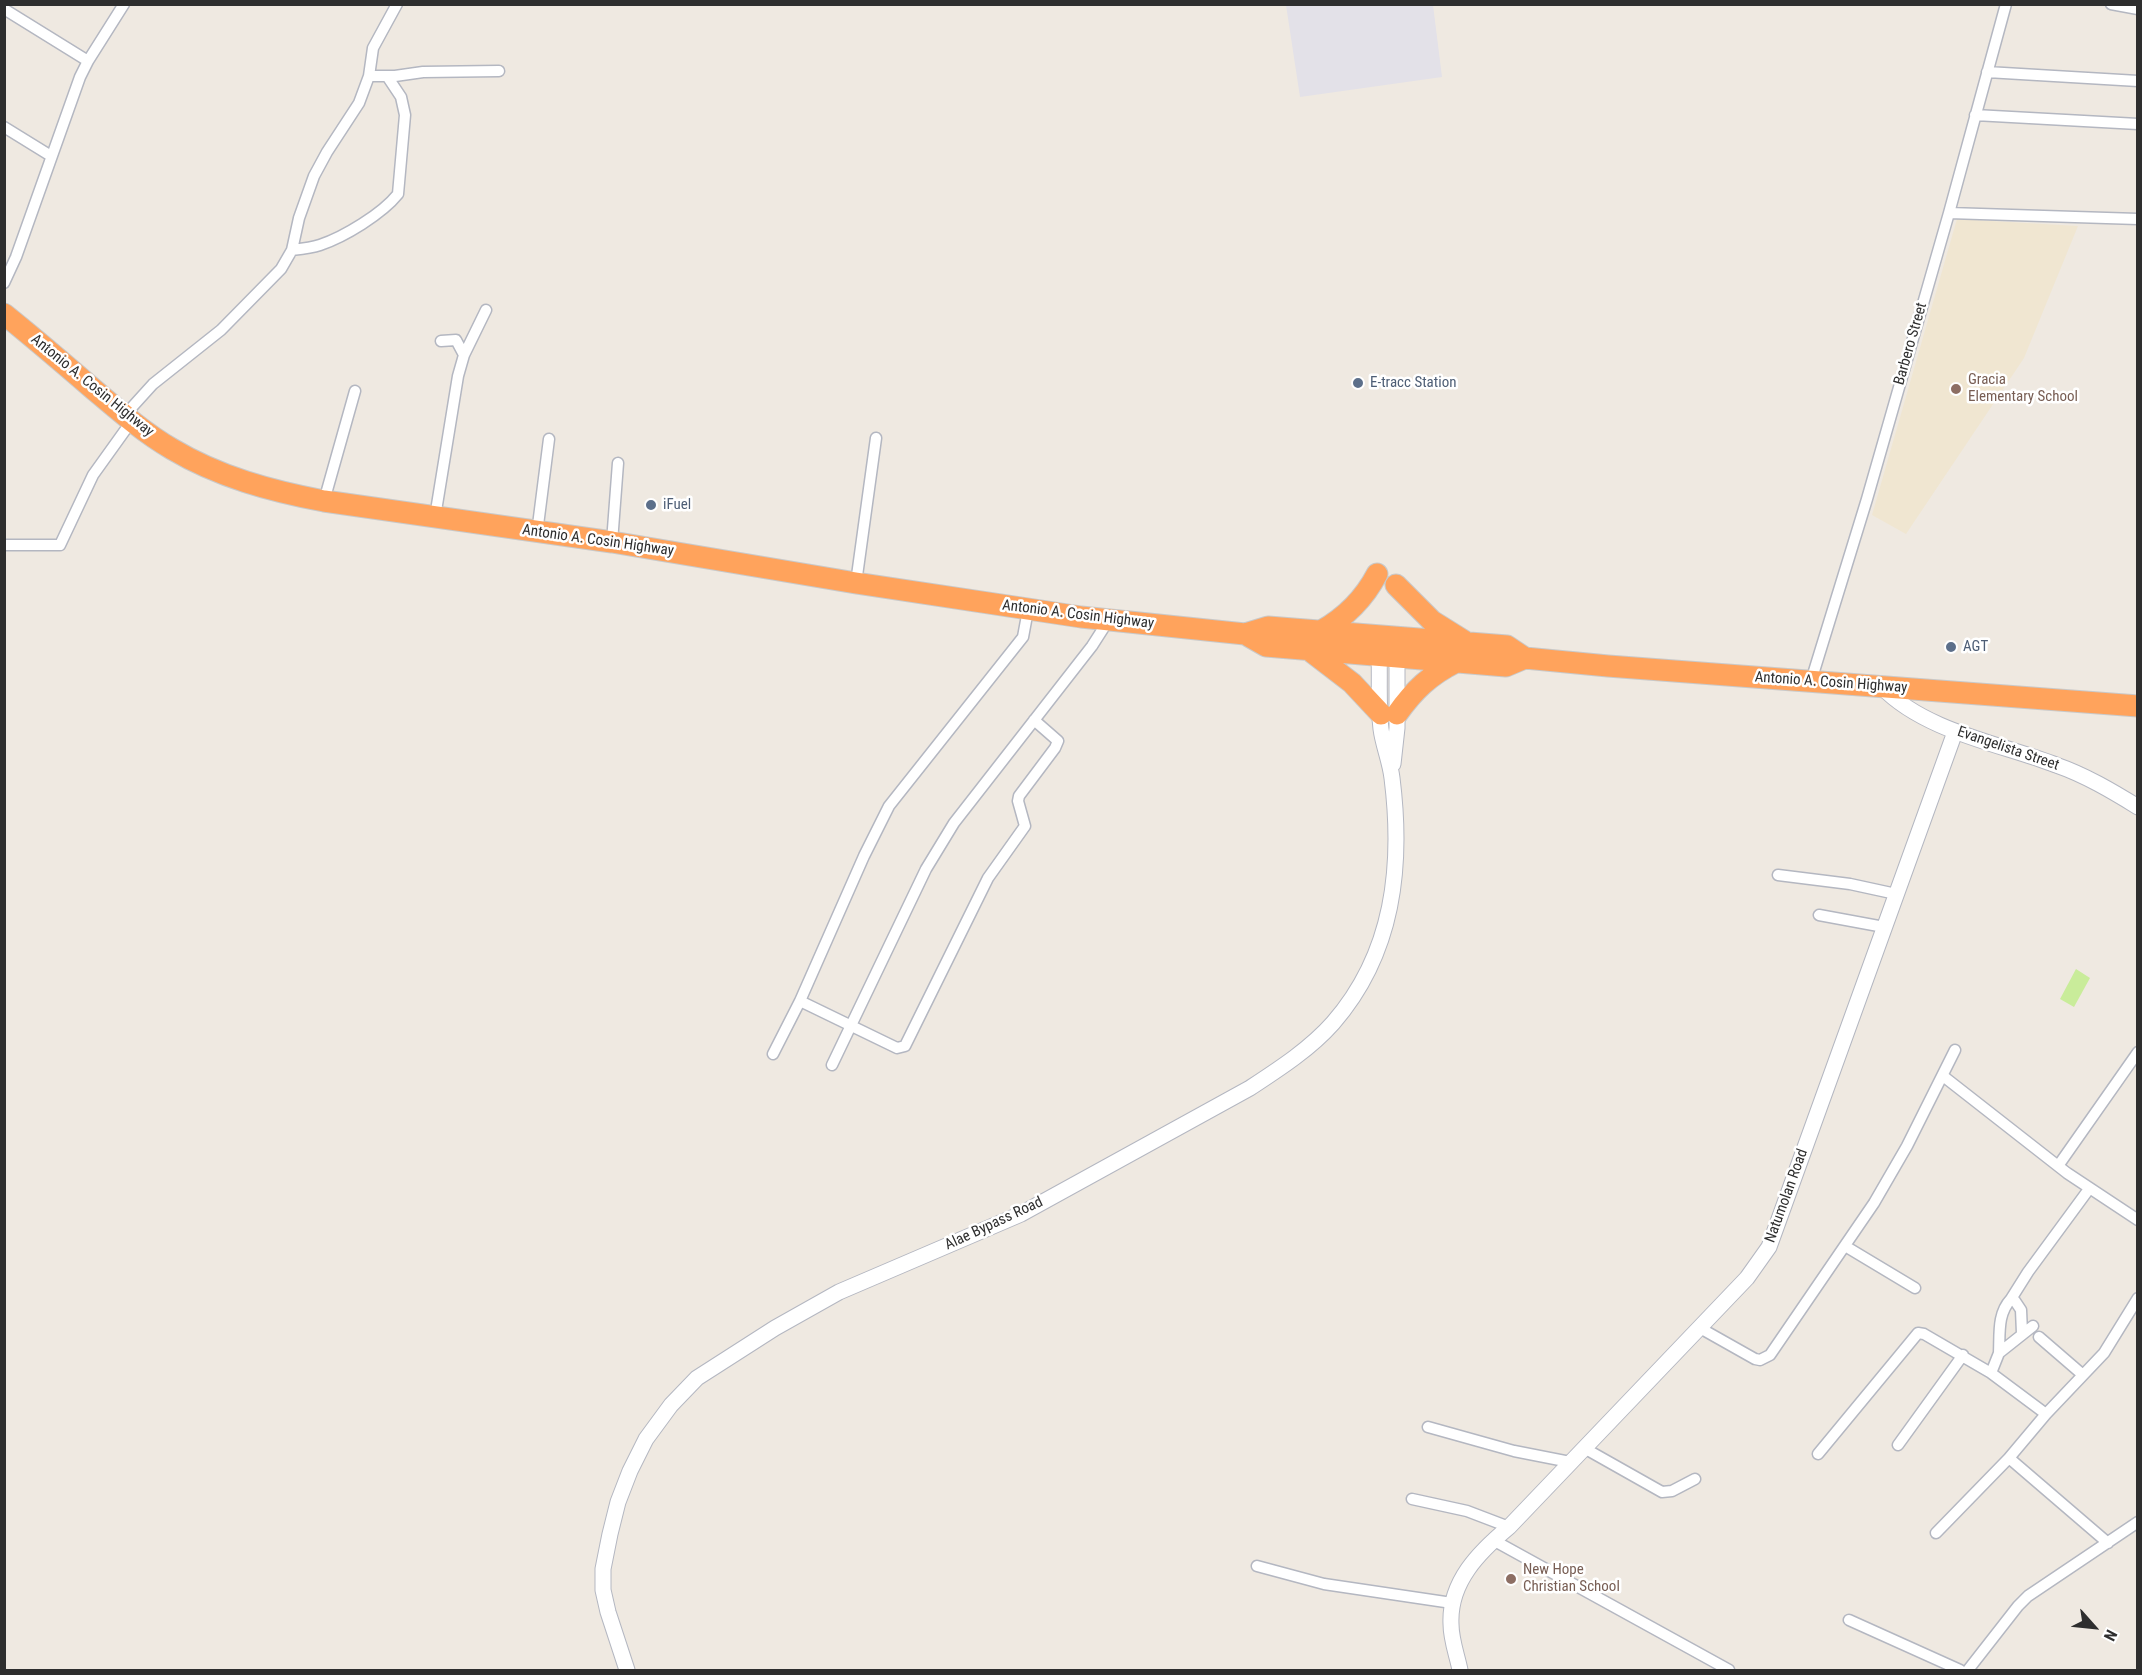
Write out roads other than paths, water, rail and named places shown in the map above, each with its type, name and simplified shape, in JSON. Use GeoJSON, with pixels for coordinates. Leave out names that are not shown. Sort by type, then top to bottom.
{"type":"FeatureCollection","features":[{"type":"Feature","properties":{"kind":"highway","name":"Antonio A. Cosin Highway"},"geometry":{"type":"LineString","coordinates":[[4,314],[128,419],[172,450],[215,471],[278,492],[324,501],[612,542],[856,583],[1108,621],[1245,634],[1268,627],[1321,631],[1456,662],[1506,666],[1525,658],[1673,672],[2138,706]]}},
{"type":"Feature","properties":{"kind":"highway"},"geometry":{"type":"LineString","coordinates":[[1321,631],[1359,602],[1369,590],[1377,574]]}},
{"type":"Feature","properties":{"kind":"highway"},"geometry":{"type":"LineString","coordinates":[[1396,585],[1432,621],[1467,643]]}},
{"type":"Feature","properties":{"kind":"highway","name":"Antonio A. Cosin Highway"},"geometry":{"type":"LineString","coordinates":[[1245,634],[1266,646],[1308,650],[1467,643],[1508,646],[1525,658]]}},
{"type":"Feature","properties":{"kind":"highway"},"geometry":{"type":"LineString","coordinates":[[1308,650],[1352,682],[1389,714],[1420,684],[1456,662]]}},
{"type":"Feature","properties":{"kind":"main road","name":"Alae Bypass Road"},"geometry":{"type":"LineString","coordinates":[[627,1671],[603,1590],[603,1569],[618,1502],[646,1439],[671,1405],[697,1378],[775,1328],[839,1293],[1021,1214],[1250,1088],[1287,1064],[1339,1016],[1373,962],[1386,926],[1395,880],[1395,816],[1388,646]]}},
{"type":"Feature","properties":{"kind":"main road","name":"Evangelista Street"},"geometry":{"type":"LineString","coordinates":[[1882,687],[1893,699],[1955,732],[2058,765],[2107,788],[2138,807]]}},
{"type":"Feature","properties":{"kind":"main road","name":"Natumolan Road"},"geometry":{"type":"LineString","coordinates":[[1460,1671],[1450,1624],[1452,1603],[1469,1568],[1493,1540],[1509,1527],[1747,1278],[1769,1247],[1955,732]]}},
{"type":"Feature","properties":{"kind":"street"},"geometry":{"type":"LineString","coordinates":[[4,283],[16,257],[51,156],[88,61],[124,4]]}},
{"type":"Feature","properties":{"kind":"street"},"geometry":{"type":"LineString","coordinates":[[4,545],[60,545],[93,475],[153,384],[221,330],[281,269],[292,250],[299,218],[314,176],[360,103],[369,76],[373,48],[397,4]]}},
{"type":"Feature","properties":{"kind":"street","name":"Barbero Street"},"geometry":{"type":"LineString","coordinates":[[1811,681],[1867,499],[2006,4]]}},
{"type":"Feature","properties":{"kind":"street"},"geometry":{"type":"LineString","coordinates":[[2111,4],[2138,9]]}},
{"type":"Feature","properties":{"kind":"street"},"geometry":{"type":"LineString","coordinates":[[4,9],[88,61]]}},
{"type":"Feature","properties":{"kind":"street"},"geometry":{"type":"LineString","coordinates":[[369,76],[423,72],[499,71]]}},
{"type":"Feature","properties":{"kind":"street"},"geometry":{"type":"LineString","coordinates":[[1987,72],[2138,81]]}},
{"type":"Feature","properties":{"kind":"street"},"geometry":{"type":"LineString","coordinates":[[292,250],[319,245],[338,237],[391,203],[398,194],[405,115],[400,98],[387,76]]}},
{"type":"Feature","properties":{"kind":"street"},"geometry":{"type":"LineString","coordinates":[[1975,115],[2138,124]]}},
{"type":"Feature","properties":{"kind":"street"},"geometry":{"type":"LineString","coordinates":[[4,127],[51,156]]}},
{"type":"Feature","properties":{"kind":"street"},"geometry":{"type":"LineString","coordinates":[[1949,213],[2138,219]]}},
{"type":"Feature","properties":{"kind":"street"},"geometry":{"type":"LineString","coordinates":[[435,517],[464,355],[486,310]]}},
{"type":"Feature","properties":{"kind":"street"},"geometry":{"type":"LineString","coordinates":[[441,341],[456,340],[464,355]]}},
{"type":"Feature","properties":{"kind":"street"},"geometry":{"type":"LineString","coordinates":[[324,501],[355,391]]}},
{"type":"Feature","properties":{"kind":"street"},"geometry":{"type":"LineString","coordinates":[[856,583],[876,438]]}},
{"type":"Feature","properties":{"kind":"street"},"geometry":{"type":"LineString","coordinates":[[537,533],[549,439]]}},
{"type":"Feature","properties":{"kind":"street"},"geometry":{"type":"LineString","coordinates":[[612,542],[618,463]]}},
{"type":"Feature","properties":{"kind":"street"},"geometry":{"type":"LineString","coordinates":[[773,1054],[800,1001],[864,856],[889,806],[1023,637],[1028,610]]}},
{"type":"Feature","properties":{"kind":"street"},"geometry":{"type":"LineString","coordinates":[[832,1065],[926,869],[943,839],[1092,646],[1108,621]]}},
{"type":"Feature","properties":{"kind":"street"},"geometry":{"type":"LineString","coordinates":[[800,1001],[897,1048],[901,1048],[908,1042],[988,878],[1023,832],[1025,821],[1019,805],[1019,796],[1058,744],[1055,738],[1034,720]]}},
{"type":"Feature","properties":{"kind":"street"},"geometry":{"type":"LineString","coordinates":[[1778,875],[1850,884],[1896,894]]}},
{"type":"Feature","properties":{"kind":"street"},"geometry":{"type":"LineString","coordinates":[[1819,915],[1884,927]]}},
{"type":"Feature","properties":{"kind":"street"},"geometry":{"type":"LineString","coordinates":[[1700,1328],[1755,1359],[1766,1358],[1770,1355],[1874,1203],[1955,1050]]}},
{"type":"Feature","properties":{"kind":"street"},"geometry":{"type":"LineString","coordinates":[[2058,1166],[2138,1052]]}},
{"type":"Feature","properties":{"kind":"street"},"geometry":{"type":"LineString","coordinates":[[1942,1076],[2089,1189],[2138,1220]]}},
{"type":"Feature","properties":{"kind":"street"},"geometry":{"type":"LineString","coordinates":[[1991,1373],[1999,1353],[2000,1320],[2004,1308],[2089,1189]]}},
{"type":"Feature","properties":{"kind":"street"},"geometry":{"type":"LineString","coordinates":[[1845,1246],[1915,1288]]}},
{"type":"Feature","properties":{"kind":"street"},"geometry":{"type":"LineString","coordinates":[[1936,1533],[2009,1458],[2046,1414],[2104,1353],[2138,1298]]}},
{"type":"Feature","properties":{"kind":"street"},"geometry":{"type":"LineString","coordinates":[[2011,1299],[2015,1301],[2020,1310],[2022,1334]]}},
{"type":"Feature","properties":{"kind":"street"},"geometry":{"type":"LineString","coordinates":[[1999,1353],[2032,1326]]}},
{"type":"Feature","properties":{"kind":"street"},"geometry":{"type":"LineString","coordinates":[[1818,1454],[1918,1333],[1963,1355],[2046,1414]]}},
{"type":"Feature","properties":{"kind":"street"},"geometry":{"type":"LineString","coordinates":[[2039,1337],[2083,1375]]}},
{"type":"Feature","properties":{"kind":"street"},"geometry":{"type":"LineString","coordinates":[[1898,1445],[1963,1355]]}},
{"type":"Feature","properties":{"kind":"street"},"geometry":{"type":"LineString","coordinates":[[1428,1427],[1514,1451],[1570,1462]]}},
{"type":"Feature","properties":{"kind":"street"},"geometry":{"type":"LineString","coordinates":[[1584,1448],[1662,1492],[1672,1491],[1695,1479]]}},
{"type":"Feature","properties":{"kind":"street"},"geometry":{"type":"LineString","coordinates":[[2009,1458],[2108,1543]]}},
{"type":"Feature","properties":{"kind":"street"},"geometry":{"type":"LineString","coordinates":[[1412,1499],[1467,1510],[1509,1527]]}},
{"type":"Feature","properties":{"kind":"street"},"geometry":{"type":"LineString","coordinates":[[1968,1671],[2028,1596],[2138,1522]]}},
{"type":"Feature","properties":{"kind":"street"},"geometry":{"type":"LineString","coordinates":[[1493,1540],[1729,1671]]}},
{"type":"Feature","properties":{"kind":"street"},"geometry":{"type":"LineString","coordinates":[[1257,1566],[1324,1584],[1452,1603]]}},
{"type":"Feature","properties":{"kind":"street"},"geometry":{"type":"LineString","coordinates":[[1850,1620],[1960,1671]]}},
{"type":"Feature","properties":{"kind":"place","name":"E-tracc Station"},"geometry":{"type":"Point","coordinates":[1358,383]}},
{"type":"Feature","properties":{"kind":"place","name":"Gracia Elementary School"},"geometry":{"type":"Point","coordinates":[1956,389]}},
{"type":"Feature","properties":{"kind":"place","name":"iFuel"},"geometry":{"type":"Point","coordinates":[651,505]}},
{"type":"Feature","properties":{"kind":"place","name":"AGT"},"geometry":{"type":"Point","coordinates":[1951,647]}},
{"type":"Feature","properties":{"kind":"place","name":"New Hope Christian School"},"geometry":{"type":"Point","coordinates":[1511,1579]}}]}
